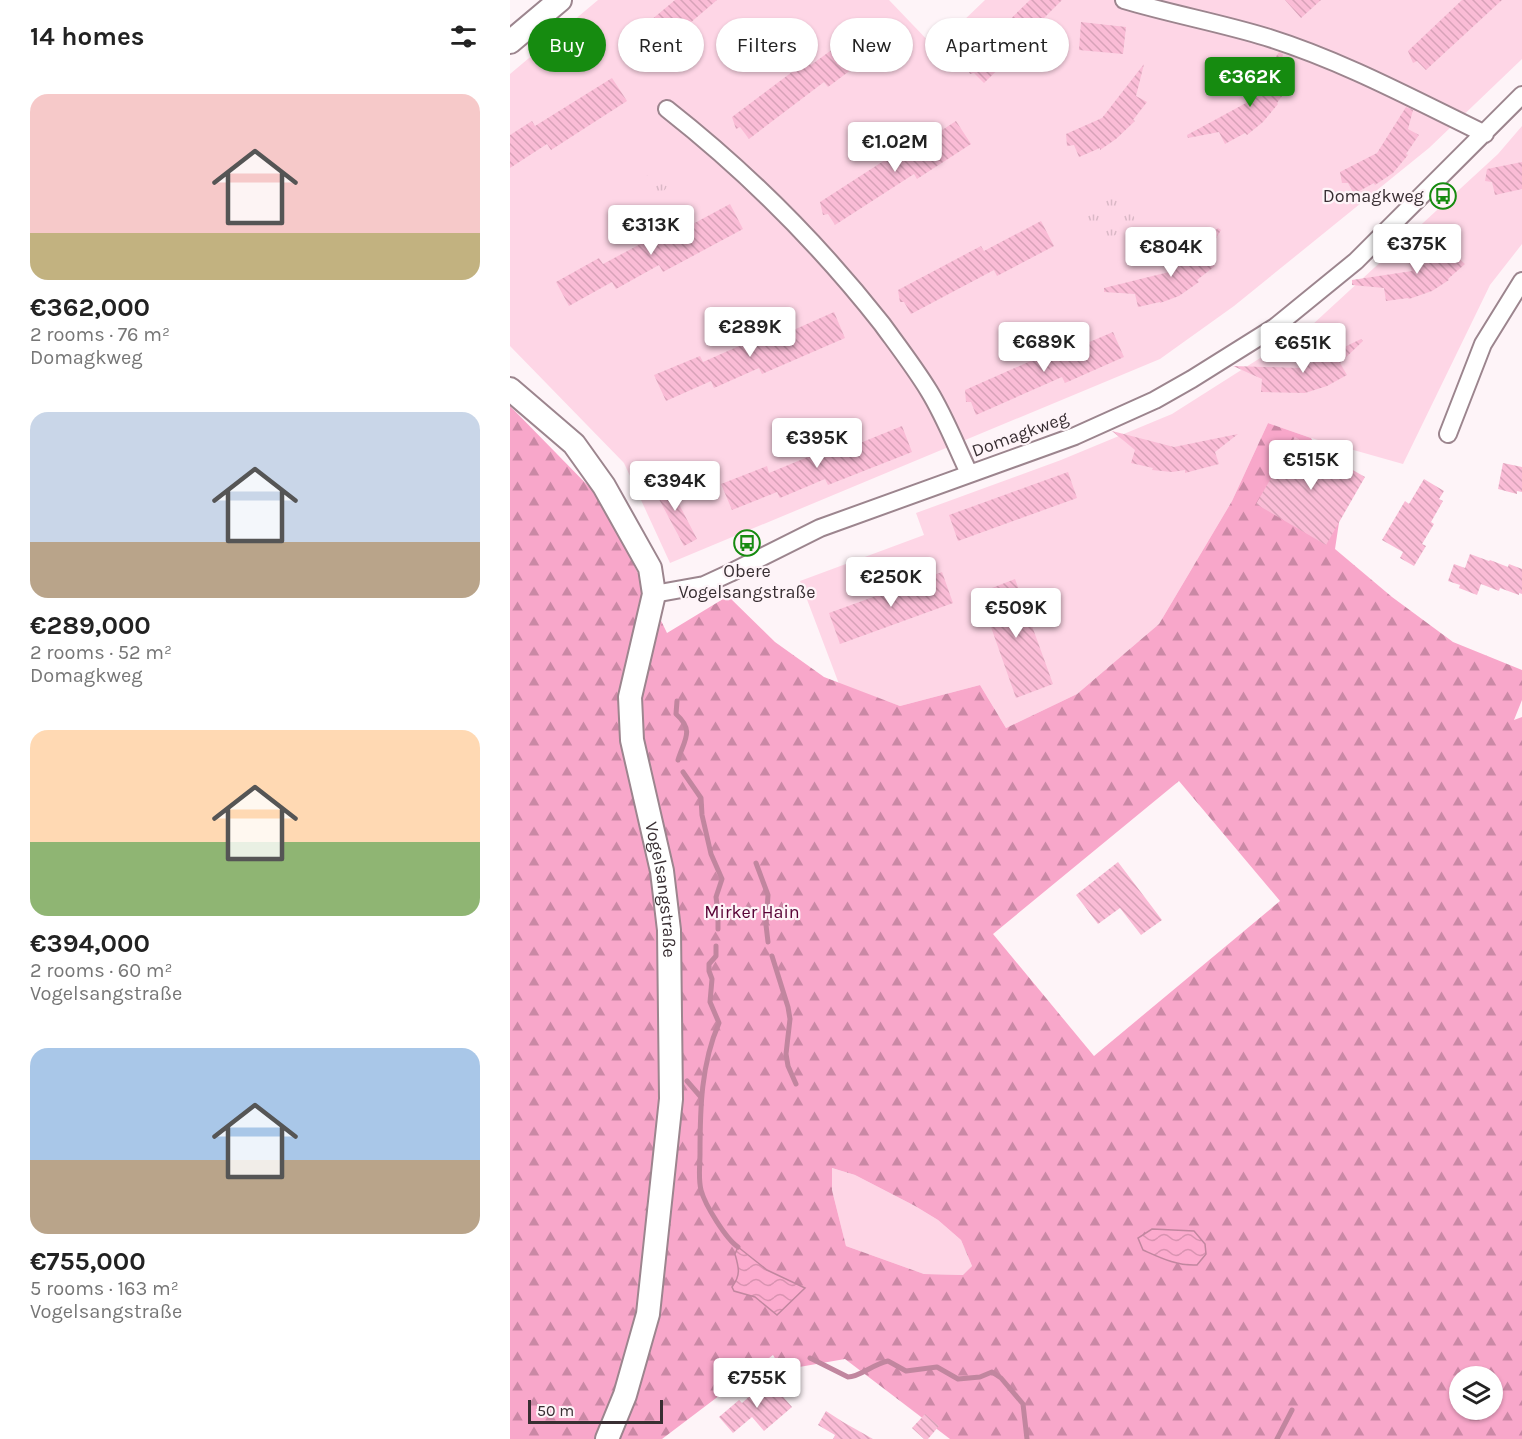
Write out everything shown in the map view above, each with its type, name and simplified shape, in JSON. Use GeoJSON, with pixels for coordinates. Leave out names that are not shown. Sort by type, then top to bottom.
{"type":"FeatureCollection","features":[{"type":"Feature","properties":{"kind":"street"},"geometry":{"type":"LineString","coordinates":[[510,42],[560,0]]}},
{"type":"Feature","properties":{"kind":"street"},"geometry":{"type":"LineString","coordinates":[[1124,0],[1265,37],[1324,58],[1369,77],[1485,134]]}},
{"type":"Feature","properties":{"kind":"street","name":"Domagkweg"},"geometry":{"type":"LineString","coordinates":[[654,594],[704,585],[820,528],[1075,436],[1155,400],[1192,380],[1275,327],[1356,261],[1522,95]]}},
{"type":"Feature","properties":{"kind":"street","name":"Domagkweg"},"geometry":{"type":"LineString","coordinates":[[667,109],[748,177],[860,296],[929,390],[969,473]]}},
{"type":"Feature","properties":{"kind":"street"},"geometry":{"type":"LineString","coordinates":[[1448,434],[1483,344],[1522,281]]}},
{"type":"Feature","properties":{"kind":"street","name":"Vogelsangstraße"},"geometry":{"type":"LineString","coordinates":[[510,389],[574,444],[603,486],[650,568],[654,594],[630,697],[632,740],[662,871],[669,930],[671,1099],[648,1314],[625,1395],[607,1439]]}},
{"type":"Feature","properties":{"kind":"green space"},"geometry":{"type":"Polygon","coordinates":[[[598,0],[889,0],[906,18],[830,18],[830,72],[913,72],[913,25],[925,38],[925,72],[1069,72],[1069,18],[966,18],[985,0],[1522,0],[1522,59],[1429,148],[1234,306],[1160,359],[670,563],[624,463],[510,346],[510,74],[528,59],[528,72],[606,72],[606,18],[577,18],[598,0]]]}},
{"type":"Feature","properties":{"kind":"green space"},"geometry":{"type":"Polygon","coordinates":[[[1522,126],[1522,244],[1490,285],[1403,464],[1311,438],[1268,423],[1232,501],[1159,624],[1077,694],[1006,728],[980,685],[900,706],[839,684],[800,581],[924,535],[916,513],[1061,460],[1172,414],[1312,325],[1498,154],[1522,126]]]}},
{"type":"Feature","properties":{"kind":"green space"},"geometry":{"type":"Polygon","coordinates":[[[651,174],[661,175],[666,179],[666,189],[654,197],[636,196],[632,192],[637,183],[651,174]]]}},
{"type":"Feature","properties":{"kind":"green space"},"geometry":{"type":"Polygon","coordinates":[[[1120,190],[1136,221],[1108,240],[1095,223],[1088,227],[1078,214],[1120,190]]]}},
{"type":"Feature","properties":{"kind":"green space","name":"Mirker Hain"},"geometry":{"type":"Polygon","coordinates":[[[510,406],[603,501],[667,633],[728,596],[775,642],[824,677],[900,706],[980,685],[1006,728],[1077,694],[1159,624],[1232,501],[1268,423],[1311,438],[1343,496],[1335,549],[1392,597],[1453,642],[1522,670],[1522,700],[1514,720],[1522,717],[1522,1439],[950,1439],[845,1359],[782,1370],[773,1355],[662,1439],[510,1439],[510,406]],[[1179,781],[993,934],[1094,1056],[1280,901],[1179,781]],[[832,1168],[832,1190],[846,1246],[924,1274],[963,1275],[972,1266],[961,1240],[938,1220],[855,1175],[832,1168]],[[738,1248],[735,1254],[738,1271],[734,1291],[755,1297],[777,1315],[804,1288],[767,1270],[738,1248]]]}},
{"type":"Feature","properties":{"kind":"green space"},"geometry":{"type":"Polygon","coordinates":[[[832,1168],[855,1175],[938,1220],[961,1240],[972,1266],[964,1275],[924,1274],[846,1246],[832,1190],[832,1168]]]}},
{"type":"Feature","properties":{"kind":"water"},"geometry":{"type":"Polygon","coordinates":[[[1152,1229],[1194,1231],[1205,1244],[1206,1254],[1197,1265],[1190,1265],[1169,1261],[1143,1250],[1138,1238],[1152,1229]]]}},
{"type":"Feature","properties":{"kind":"water"},"geometry":{"type":"Polygon","coordinates":[[[738,1247],[767,1270],[805,1288],[777,1315],[755,1297],[734,1291],[732,1287],[737,1279],[738,1271],[735,1254],[738,1247]]]}},
{"type":"Feature","properties":{"kind":"building"},"geometry":{"type":"Polygon","coordinates":[[[675,0],[717,0],[696,18],[654,18],[675,0]]]}},
{"type":"Feature","properties":{"kind":"building"},"geometry":{"type":"Polygon","coordinates":[[[1030,0],[1062,0],[1044,18],[1011,18],[1030,0]]]}},
{"type":"Feature","properties":{"kind":"building"},"geometry":{"type":"Polygon","coordinates":[[[1285,0],[1321,0],[1301,18],[1285,0]]]}},
{"type":"Feature","properties":{"kind":"building"},"geometry":{"type":"Polygon","coordinates":[[[1462,0],[1502,0],[1426,70],[1417,61],[1413,63],[1408,51],[1462,0]]]}},
{"type":"Feature","properties":{"kind":"building"},"geometry":{"type":"Polygon","coordinates":[[[1081,22],[1126,27],[1123,54],[1079,50],[1081,22]]]}},
{"type":"Feature","properties":{"kind":"building"},"geometry":{"type":"Polygon","coordinates":[[[830,51],[830,72],[848,72],[828,87],[824,82],[749,139],[740,127],[736,129],[732,117],[792,72],[818,72],[818,60],[830,51]]]}},
{"type":"Feature","properties":{"kind":"building"},"geometry":{"type":"Polygon","coordinates":[[[1279,52],[1283,54],[1278,78],[1290,85],[1263,122],[1247,135],[1245,133],[1225,144],[1219,132],[1188,138],[1187,135],[1246,103],[1279,52]]]}},
{"type":"Feature","properties":{"kind":"building"},"geometry":{"type":"Polygon","coordinates":[[[1144,64],[1136,96],[1147,102],[1133,120],[1135,121],[1100,150],[1100,148],[1079,157],[1074,145],[1067,146],[1066,134],[1102,118],[1144,64]]]}},
{"type":"Feature","properties":{"kind":"building"},"geometry":{"type":"Polygon","coordinates":[[[969,72],[995,72],[984,83],[974,73],[969,72]]]}},
{"type":"Feature","properties":{"kind":"building"},"geometry":{"type":"Polygon","coordinates":[[[612,78],[627,101],[551,150],[547,144],[510,168],[510,135],[532,121],[535,126],[612,78]]]}},
{"type":"Feature","properties":{"kind":"building"},"geometry":{"type":"Polygon","coordinates":[[[1406,107],[1413,110],[1408,129],[1419,135],[1406,154],[1408,155],[1393,173],[1375,185],[1374,183],[1354,194],[1348,183],[1342,183],[1340,172],[1377,153],[1406,107]]]}},
{"type":"Feature","properties":{"kind":"building"},"geometry":{"type":"Polygon","coordinates":[[[956,121],[971,144],[917,179],[914,174],[835,225],[828,214],[823,215],[820,202],[899,151],[902,156],[956,121]]]}},
{"type":"Feature","properties":{"kind":"building"},"geometry":{"type":"Polygon","coordinates":[[[1522,162],[1522,189],[1495,195],[1492,182],[1485,181],[1487,169],[1522,162]]]}},
{"type":"Feature","properties":{"kind":"building"},"geometry":{"type":"Polygon","coordinates":[[[730,204],[743,229],[663,272],[659,265],[616,289],[612,282],[569,306],[556,282],[599,258],[603,264],[646,241],[650,247],[730,204]]]}},
{"type":"Feature","properties":{"kind":"building"},"geometry":{"type":"Polygon","coordinates":[[[1041,221],[1054,246],[997,276],[994,270],[911,314],[904,302],[900,302],[898,290],[981,246],[984,251],[1041,221]]]}},
{"type":"Feature","properties":{"kind":"building"},"geometry":{"type":"Polygon","coordinates":[[[1218,228],[1221,230],[1205,257],[1215,266],[1197,280],[1199,282],[1179,296],[1160,303],[1138,307],[1135,294],[1104,292],[1104,288],[1169,272],[1218,228]]]}},
{"type":"Feature","properties":{"kind":"building"},"geometry":{"type":"Polygon","coordinates":[[[1449,243],[1459,249],[1456,256],[1465,264],[1449,280],[1432,291],[1409,299],[1386,301],[1384,288],[1352,285],[1352,280],[1412,271],[1403,247],[1410,244],[1423,265],[1449,243]]]}},
{"type":"Feature","properties":{"kind":"building"},"geometry":{"type":"Polygon","coordinates":[[[834,312],[845,338],[762,374],[759,368],[714,388],[711,381],[666,401],[654,375],[700,356],[703,362],[748,342],[751,349],[834,312]]]}},
{"type":"Feature","properties":{"kind":"building"},"geometry":{"type":"Polygon","coordinates":[[[1113,332],[1124,357],[1065,383],[1062,377],[976,415],[971,402],[966,402],[965,390],[1051,352],[1054,357],[1113,332]]]}},
{"type":"Feature","properties":{"kind":"building"},"geometry":{"type":"Polygon","coordinates":[[[1361,339],[1363,341],[1340,363],[1347,375],[1327,386],[1305,393],[1261,392],[1262,379],[1233,366],[1301,368],[1361,339]]]}},
{"type":"Feature","properties":{"kind":"building"},"geometry":{"type":"Polygon","coordinates":[[[902,426],[912,452],[828,485],[825,479],[780,498],[777,492],[732,510],[721,484],[767,466],[769,473],[815,454],[818,460],[902,426]]]}},
{"type":"Feature","properties":{"kind":"building"},"geometry":{"type":"Polygon","coordinates":[[[1112,431],[1174,447],[1238,434],[1215,452],[1219,464],[1185,473],[1185,470],[1172,472],[1152,470],[1153,468],[1131,463],[1135,450],[1112,431]]]}},
{"type":"Feature","properties":{"kind":"building"},"geometry":{"type":"Polygon","coordinates":[[[1295,437],[1365,477],[1326,545],[1256,504],[1295,437]]]}},
{"type":"Feature","properties":{"kind":"building"},"geometry":{"type":"Polygon","coordinates":[[[1503,463],[1522,467],[1522,492],[1517,491],[1517,494],[1498,489],[1503,463]]]}},
{"type":"Feature","properties":{"kind":"building"},"geometry":{"type":"Polygon","coordinates":[[[1068,472],[1077,498],[958,541],[949,515],[1068,472]]]}},
{"type":"Feature","properties":{"kind":"building"},"geometry":{"type":"Polygon","coordinates":[[[666,479],[697,539],[684,546],[652,486],[666,479]]]}},
{"type":"Feature","properties":{"kind":"building"},"geometry":{"type":"Polygon","coordinates":[[[1424,479],[1444,491],[1439,499],[1443,501],[1431,522],[1434,524],[1422,544],[1426,546],[1414,566],[1400,558],[1403,552],[1382,540],[1405,501],[1409,504],[1424,479]]]}},
{"type":"Feature","properties":{"kind":"building"},"geometry":{"type":"Polygon","coordinates":[[[1470,554],[1508,567],[1509,564],[1522,569],[1522,594],[1500,588],[1499,591],[1481,584],[1477,595],[1448,581],[1454,564],[1465,568],[1470,554]]]}},
{"type":"Feature","properties":{"kind":"building"},"geometry":{"type":"Polygon","coordinates":[[[942,572],[953,603],[840,644],[829,613],[942,572]]]}},
{"type":"Feature","properties":{"kind":"building"},"geometry":{"type":"Polygon","coordinates":[[[1015,579],[1053,684],[1016,698],[979,593],[1015,579]]]}},
{"type":"Feature","properties":{"kind":"building"},"geometry":{"type":"Polygon","coordinates":[[[1118,862],[1162,920],[1141,935],[1120,908],[1098,924],[1076,895],[1118,862]]]}},
{"type":"Feature","properties":{"kind":"building"},"geometry":{"type":"Polygon","coordinates":[[[768,1380],[792,1407],[764,1431],[752,1417],[733,1433],[719,1417],[739,1400],[742,1403],[768,1380]]]}},
{"type":"Feature","properties":{"kind":"building"},"geometry":{"type":"Polygon","coordinates":[[[826,1411],[873,1439],[833,1439],[835,1435],[818,1425],[826,1411]]]}},
{"type":"Feature","properties":{"kind":"building"},"geometry":{"type":"Polygon","coordinates":[[[925,1414],[939,1426],[928,1439],[924,1439],[912,1428],[925,1414]]]}},
{"type":"Feature","properties":{"kind":"waterway"},"geometry":{"type":"LineString","coordinates":[[677,701],[676,714],[687,731],[678,760]]}},
{"type":"Feature","properties":{"kind":"waterway"},"geometry":{"type":"LineString","coordinates":[[683,772],[701,798],[702,815],[711,854],[722,879],[716,897],[718,929]]}},
{"type":"Feature","properties":{"kind":"waterway"},"geometry":{"type":"LineString","coordinates":[[756,863],[768,895],[766,925],[768,942]]}},
{"type":"Feature","properties":{"kind":"waterway"},"geometry":{"type":"LineString","coordinates":[[716,946],[716,956],[709,964],[712,979],[710,1002],[719,1023],[708,1054],[703,1087],[700,1120],[700,1181],[703,1196],[711,1213],[738,1247]]}},
{"type":"Feature","properties":{"kind":"waterway"},"geometry":{"type":"LineString","coordinates":[[772,956],[788,1007],[790,1019],[786,1054],[788,1066],[796,1084]]}},
{"type":"Feature","properties":{"kind":"waterway"},"geometry":{"type":"LineString","coordinates":[[687,1081],[700,1096]]}},
{"type":"Feature","properties":{"kind":"waterway"},"geometry":{"type":"LineString","coordinates":[[810,1358],[848,1377],[888,1361],[906,1371],[937,1367],[958,1379],[980,1377],[992,1372],[1001,1378],[1023,1404],[1027,1439]]}},
{"type":"Feature","properties":{"kind":"waterway"},"geometry":{"type":"LineString","coordinates":[[1277,1439],[1292,1410]]}},
{"type":"Feature","properties":{"kind":"place","name":"Domagkweg"},"geometry":{"type":"Point","coordinates":[1443,196]}},
{"type":"Feature","properties":{"kind":"place","name":"Obere Vogelsangstraße"},"geometry":{"type":"Point","coordinates":[747,543]}}]}
